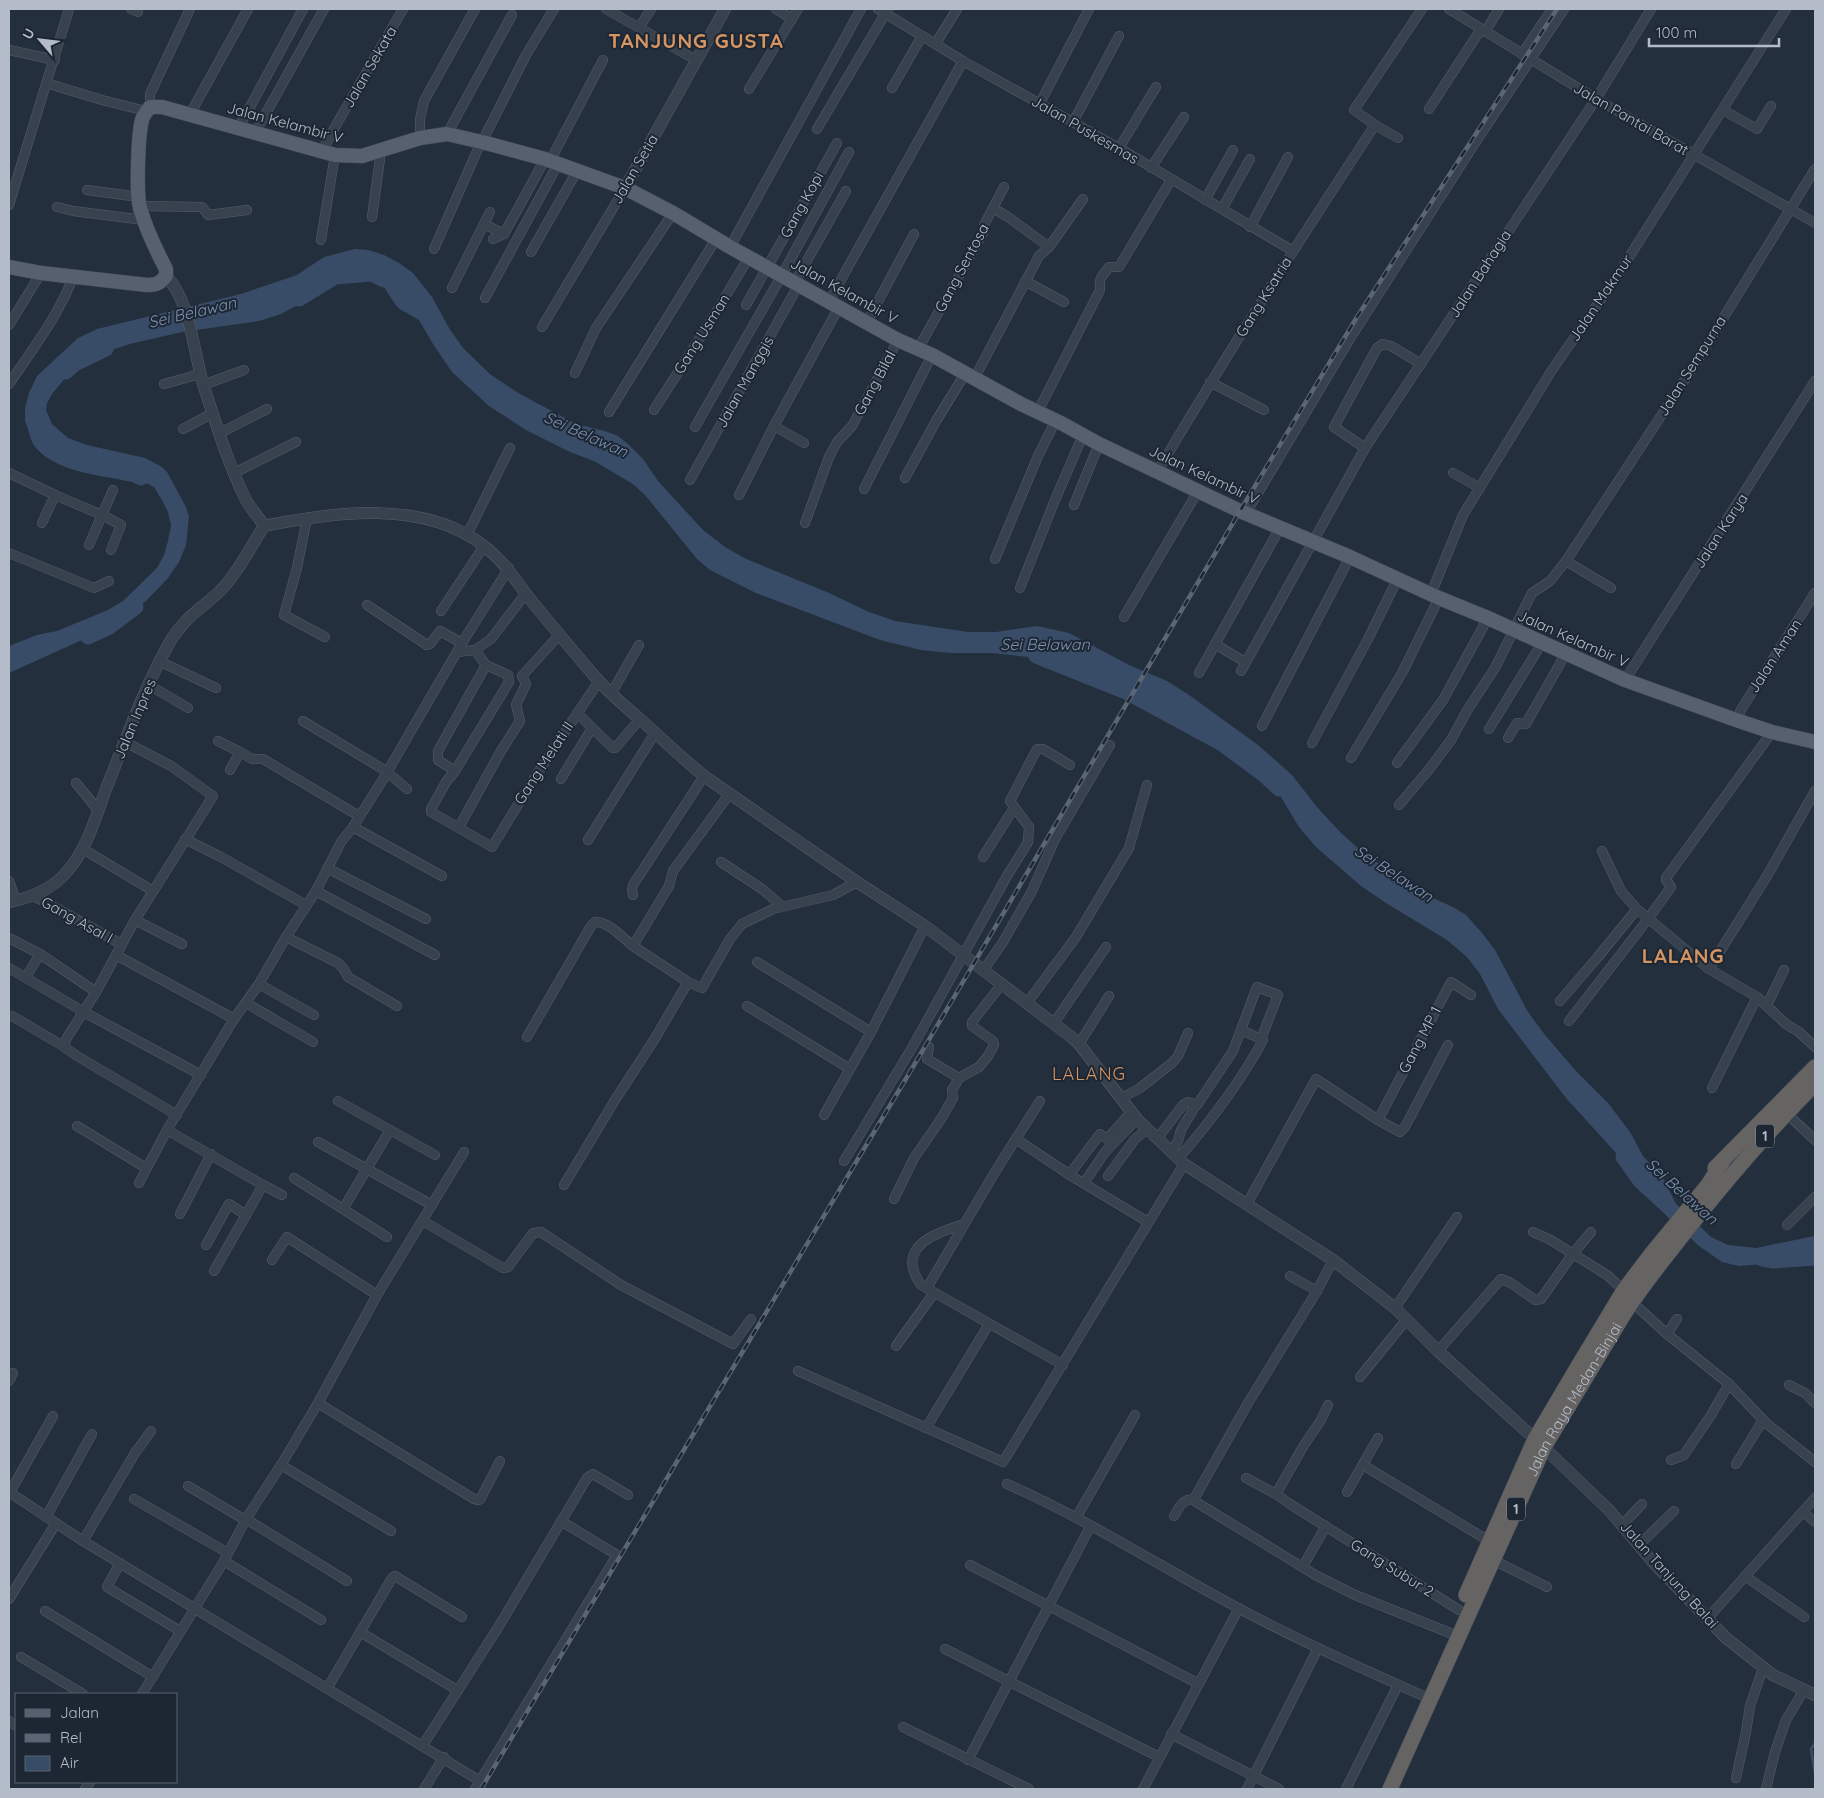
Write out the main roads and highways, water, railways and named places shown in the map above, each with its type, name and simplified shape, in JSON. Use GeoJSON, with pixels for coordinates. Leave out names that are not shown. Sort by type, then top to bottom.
{"type":"FeatureCollection","features":[{"type":"Feature","properties":{"kind":"highway","name":"1"},"geometry":{"type":"LineString","coordinates":[[1709,1186],[1722,1161],[1815,1067]]}},
{"type":"Feature","properties":{"kind":"highway","name":"1"},"geometry":{"type":"LineString","coordinates":[[1709,1186],[1815,1084]]}},
{"type":"Feature","properties":{"kind":"highway","name":"Jalan Raya Medan-Binjai"},"geometry":{"type":"LineString","coordinates":[[1390,1789],[1459,1610],[1489,1542],[1540,1443],[1667,1239],[1709,1186]]}},
{"type":"Feature","properties":{"kind":"highway","name":"Jalan Raya Medan-Binjai"},"geometry":{"type":"LineString","coordinates":[[1630,1297],[1652,1253],[1667,1239]]}},
{"type":"Feature","properties":{"kind":"highway","name":"Jalan Raya Medan-Binjai"},"geometry":{"type":"LineString","coordinates":[[1378,1789],[1493,1560],[1540,1443]]}},
{"type":"Feature","properties":{"kind":"main road","name":"Jalan Kelambir V"},"geometry":{"type":"LineString","coordinates":[[9,267],[72,277],[152,285],[161,282],[166,276],[166,269],[144,220],[139,202],[140,132],[142,119],[148,109],[162,107],[329,153],[362,156],[420,138],[447,134],[482,142],[551,161],[625,188],[673,213],[730,247],[898,340],[932,355],[969,377],[1056,420],[1099,444],[1246,513],[1350,556],[1435,596],[1625,680],[1772,732],[1815,742]]}},
{"type":"Feature","properties":{"kind":"water","name":"Sei Belawan"},"geometry":{"type":"Polygon","coordinates":[[[355,249],[368,250],[384,255],[413,273],[432,297],[449,328],[463,348],[491,375],[520,394],[576,424],[618,436],[643,459],[658,481],[703,530],[725,547],[744,558],[829,593],[869,612],[895,621],[968,632],[996,632],[1037,626],[1069,633],[1129,665],[1167,681],[1189,695],[1258,745],[1292,775],[1317,807],[1360,850],[1419,892],[1466,915],[1495,950],[1528,1012],[1545,1035],[1575,1070],[1608,1103],[1630,1132],[1643,1156],[1663,1178],[1676,1204],[1711,1237],[1728,1245],[1756,1248],[1815,1236],[1815,1254],[1763,1264],[1739,1266],[1722,1262],[1699,1246],[1667,1216],[1661,1197],[1637,1176],[1566,1098],[1498,1009],[1480,974],[1467,957],[1447,940],[1361,886],[1316,847],[1299,827],[1276,789],[1249,762],[1181,719],[1153,704],[1098,678],[1059,664],[1029,657],[991,653],[951,653],[921,650],[880,640],[756,593],[710,570],[697,559],[645,495],[633,484],[594,461],[570,452],[526,430],[489,406],[452,372],[419,320],[398,308],[383,285],[378,280],[365,274],[355,273],[334,277],[301,303],[281,314],[259,321],[182,332],[130,344],[84,359],[71,371],[47,403],[46,410],[52,424],[68,438],[87,445],[145,458],[162,467],[167,472],[186,507],[189,517],[186,545],[179,562],[168,578],[146,601],[104,630],[9,673],[9,646],[37,635],[57,631],[108,610],[123,601],[157,568],[164,555],[171,525],[168,512],[154,487],[104,464],[62,453],[35,438],[29,432],[25,421],[25,408],[29,393],[37,376],[78,338],[97,329],[241,294],[297,275],[324,257],[355,249]]]}},
{"type":"Feature","properties":{"kind":"waterway","name":"Sei Belawan"},"geometry":{"type":"LineString","coordinates":[[299,299],[335,277],[372,274],[384,280]]}},
{"type":"Feature","properties":{"kind":"waterway","name":"Sei Belawan"},"geometry":{"type":"LineString","coordinates":[[66,372],[75,364],[106,349]]}},
{"type":"Feature","properties":{"kind":"waterway","name":"Sei Belawan"},"geometry":{"type":"LineString","coordinates":[[34,422],[40,441],[59,456],[84,465],[135,475],[141,478]]}},
{"type":"Feature","properties":{"kind":"waterway","name":"Sei Belawan"},"geometry":{"type":"LineString","coordinates":[[88,637],[108,628],[136,607]]}},
{"type":"Feature","properties":{"kind":"waterway","name":"Sei Belawan"},"geometry":{"type":"LineString","coordinates":[[1036,656],[1126,692],[1222,744],[1264,775],[1279,789]]}},
{"type":"Feature","properties":{"kind":"waterway","name":"Sei Belawan"},"geometry":{"type":"LineString","coordinates":[[1623,1157],[1640,1181],[1677,1215]]}},
{"type":"Feature","properties":{"kind":"waterway","name":"Sei Belawan"},"geometry":{"type":"LineString","coordinates":[[1762,1259],[1772,1261],[1815,1258]]}},
{"type":"Feature","properties":{"kind":"waterway"},"geometry":{"type":"LineString","coordinates":[[1815,1743],[1811,1749],[1815,1773]]}},
{"type":"Feature","properties":{"kind":"railway"},"geometry":{"type":"LineString","coordinates":[[481,1789],[907,1077],[1240,511],[1357,317],[1557,9]]}},
{"type":"Feature","properties":{"kind":"district","name":"TANJUNG GUSTA"},"geometry":{"type":"Point","coordinates":[696,41]}},
{"type":"Feature","properties":{"kind":"district","name":"LALANG"},"geometry":{"type":"Point","coordinates":[1683,956]}},
{"type":"Feature","properties":{"kind":"district","name":"LALANG"},"geometry":{"type":"Point","coordinates":[1089,1074]}}]}
